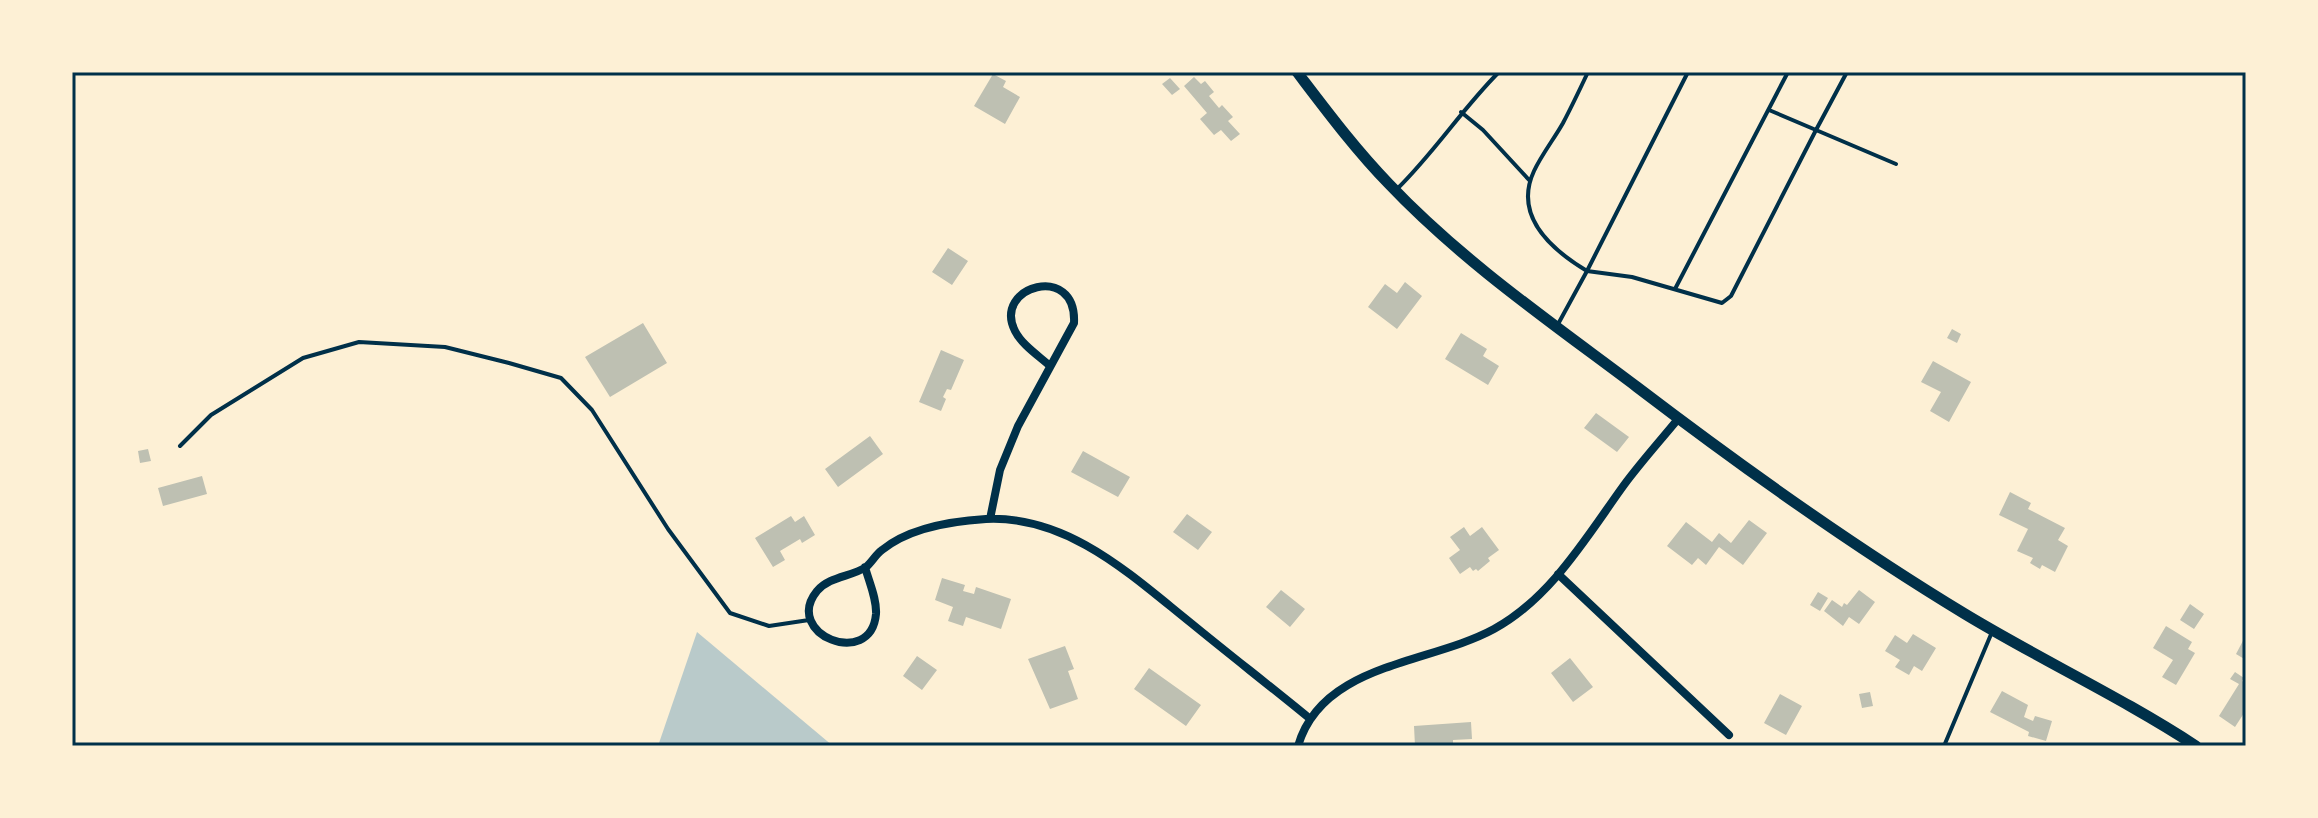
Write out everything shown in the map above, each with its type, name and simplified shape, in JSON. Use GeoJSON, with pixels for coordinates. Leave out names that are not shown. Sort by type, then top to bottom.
{"type":"FeatureCollection","features":[{"type":"Feature","properties":{"kind":"street"},"geometry":{"type":"LineString","coordinates":[[1297,72],[1354,145],[1395,190],[1451,242],[1678,419],[1872,555],[1993,630],[2110,693],[2196,746]]}},
{"type":"Feature","properties":{"kind":"street"},"geometry":{"type":"LineString","coordinates":[[990,519],[997,482],[1023,415],[1072,330],[1075,315],[1065,294],[1043,286],[1021,294],[1011,318],[1016,334],[1050,366]]}},
{"type":"Feature","properties":{"kind":"street"},"geometry":{"type":"LineString","coordinates":[[1298,746],[1309,718],[1324,702],[1365,677],[1493,630],[1517,615],[1558,574],[1678,419]]}},
{"type":"Feature","properties":{"kind":"street"},"geometry":{"type":"LineString","coordinates":[[865,567],[876,613],[869,631],[854,642],[836,643],[821,635],[812,620],[811,603],[820,588],[865,567],[883,549],[906,537],[950,524],[990,519],[1037,524],[1060,532],[1123,568],[1309,718]]}},
{"type":"Feature","properties":{"kind":"street"},"geometry":{"type":"LineString","coordinates":[[1558,574],[1729,735]]}},
{"type":"Feature","properties":{"kind":"lane"},"geometry":{"type":"LineString","coordinates":[[1395,190],[1499,72]]}},
{"type":"Feature","properties":{"kind":"lane"},"geometry":{"type":"LineString","coordinates":[[1588,72],[1530,181],[1528,202],[1537,228],[1548,242],[1587,271],[1632,277],[1718,303],[1729,299],[1847,72]]}},
{"type":"Feature","properties":{"kind":"lane"},"geometry":{"type":"LineString","coordinates":[[1557,326],[1688,72]]}},
{"type":"Feature","properties":{"kind":"lane"},"geometry":{"type":"LineString","coordinates":[[1675,289],[1788,72]]}},
{"type":"Feature","properties":{"kind":"lane"},"geometry":{"type":"LineString","coordinates":[[1769,110],[1896,164]]}},
{"type":"Feature","properties":{"kind":"lane"},"geometry":{"type":"LineString","coordinates":[[1461,112],[1483,130],[1530,181]]}},
{"type":"Feature","properties":{"kind":"lane"},"geometry":{"type":"LineString","coordinates":[[180,446],[211,415],[303,358],[359,342],[445,347],[509,363],[561,378],[592,410],[668,529],[730,613],[769,626],[812,620]]}},
{"type":"Feature","properties":{"kind":"lane"},"geometry":{"type":"LineString","coordinates":[[1944,746],[1993,630]]}},
{"type":"Feature","properties":{"kind":"shaded area"},"geometry":{"type":"Polygon","coordinates":[[[697,632],[833,746],[658,746],[697,632]]]}},
{"type":"Feature","properties":{"kind":"building"},"geometry":{"type":"Polygon","coordinates":[[[993,74],[1006,81],[1003,87],[1020,97],[1005,124],[974,106],[993,74]]]}},
{"type":"Feature","properties":{"kind":"building"},"geometry":{"type":"Polygon","coordinates":[[[1194,77],[1201,84],[1205,81],[1214,92],[1209,96],[1219,108],[1222,105],[1233,117],[1228,121],[1240,134],[1231,141],[1221,130],[1214,135],[1200,119],[1207,113],[1184,86],[1194,77]]]}},
{"type":"Feature","properties":{"kind":"building"},"geometry":{"type":"Polygon","coordinates":[[[1170,78],[1180,89],[1172,95],[1162,84],[1170,78]]]}},
{"type":"Feature","properties":{"kind":"building"},"geometry":{"type":"Polygon","coordinates":[[[948,248],[968,261],[952,285],[932,272],[948,248]]]}},
{"type":"Feature","properties":{"kind":"building"},"geometry":{"type":"Polygon","coordinates":[[[1405,282],[1422,296],[1397,329],[1368,307],[1385,284],[1397,293],[1405,282]]]}},
{"type":"Feature","properties":{"kind":"building"},"geometry":{"type":"Polygon","coordinates":[[[643,323],[667,363],[610,397],[585,357],[643,323]]]}},
{"type":"Feature","properties":{"kind":"building"},"geometry":{"type":"Polygon","coordinates":[[[1952,329],[1961,334],[1957,343],[1947,338],[1952,329]]]}},
{"type":"Feature","properties":{"kind":"building"},"geometry":{"type":"Polygon","coordinates":[[[1461,333],[1487,349],[1483,356],[1499,366],[1488,385],[1445,359],[1461,333]]]}},
{"type":"Feature","properties":{"kind":"building"},"geometry":{"type":"Polygon","coordinates":[[[941,350],[964,360],[951,390],[947,389],[943,397],[946,399],[941,411],[919,402],[941,350]]]}},
{"type":"Feature","properties":{"kind":"building"},"geometry":{"type":"Polygon","coordinates":[[[1933,361],[1971,382],[1949,422],[1930,411],[1941,392],[1921,382],[1933,361]]]}},
{"type":"Feature","properties":{"kind":"building"},"geometry":{"type":"Polygon","coordinates":[[[1596,413],[1629,437],[1617,452],[1584,428],[1596,413]]]}},
{"type":"Feature","properties":{"kind":"building"},"geometry":{"type":"Polygon","coordinates":[[[870,436],[883,454],[838,487],[825,469],[870,436]]]}},
{"type":"Feature","properties":{"kind":"building"},"geometry":{"type":"Polygon","coordinates":[[[148,449],[151,461],[140,463],[138,451],[148,449]]]}},
{"type":"Feature","properties":{"kind":"building"},"geometry":{"type":"Polygon","coordinates":[[[1083,451],[1130,477],[1118,497],[1071,472],[1083,451]]]}},
{"type":"Feature","properties":{"kind":"building"},"geometry":{"type":"Polygon","coordinates":[[[202,476],[207,494],[163,506],[158,488],[202,476]]]}},
{"type":"Feature","properties":{"kind":"building"},"geometry":{"type":"Polygon","coordinates":[[[2010,492],[2031,503],[2028,509],[2065,528],[2058,540],[2068,546],[2055,572],[2042,565],[2040,569],[2030,563],[2033,558],[2017,551],[2028,529],[1999,515],[2010,492]]]}},
{"type":"Feature","properties":{"kind":"building"},"geometry":{"type":"Polygon","coordinates":[[[1187,514],[1212,532],[1198,550],[1173,532],[1187,514]]]}},
{"type":"Feature","properties":{"kind":"building"},"geometry":{"type":"Polygon","coordinates":[[[791,516],[795,522],[804,516],[815,535],[802,543],[800,539],[780,551],[785,560],[773,567],[755,538],[791,516]]]}},
{"type":"Feature","properties":{"kind":"building"},"geometry":{"type":"Polygon","coordinates":[[[1749,520],[1767,533],[1743,565],[1719,547],[1706,565],[1698,558],[1692,565],[1667,546],[1686,522],[1712,542],[1719,533],[1731,543],[1749,520]]]}},
{"type":"Feature","properties":{"kind":"building"},"geometry":{"type":"Polygon","coordinates":[[[1464,527],[1470,536],[1482,527],[1499,550],[1478,571],[1470,567],[1460,574],[1449,558],[1460,550],[1450,537],[1464,527]]]}},
{"type":"Feature","properties":{"kind":"building"},"geometry":{"type":"Polygon","coordinates":[[[942,578],[965,585],[963,591],[974,594],[976,587],[1011,599],[1001,629],[966,617],[963,626],[948,621],[953,607],[935,600],[942,578]]]}},
{"type":"Feature","properties":{"kind":"building"},"geometry":{"type":"Polygon","coordinates":[[[1281,590],[1305,609],[1290,627],[1266,607],[1281,590]]]}},
{"type":"Feature","properties":{"kind":"building"},"geometry":{"type":"Polygon","coordinates":[[[1859,590],[1875,602],[1859,624],[1849,617],[1843,626],[1824,611],[1832,600],[1842,607],[1844,603],[1847,605],[1859,590]]]}},
{"type":"Feature","properties":{"kind":"building"},"geometry":{"type":"Polygon","coordinates":[[[1818,592],[1828,598],[1820,611],[1810,605],[1818,592]]]}},
{"type":"Feature","properties":{"kind":"building"},"geometry":{"type":"Polygon","coordinates":[[[2190,604],[2204,614],[2194,629],[2180,620],[2190,604]]]}},
{"type":"Feature","properties":{"kind":"building"},"geometry":{"type":"Polygon","coordinates":[[[2166,626],[2192,642],[2188,649],[2195,653],[2176,685],[2162,677],[2173,660],[2153,648],[2166,626]]]}},
{"type":"Feature","properties":{"kind":"building"},"geometry":{"type":"Polygon","coordinates":[[[1913,634],[1936,648],[1922,671],[1914,666],[1909,675],[1895,667],[1900,660],[1885,651],[1895,635],[1907,643],[1913,634]]]}},
{"type":"Feature","properties":{"kind":"building"},"geometry":{"type":"Polygon","coordinates":[[[2246,635],[2246,660],[2236,654],[2246,635]]]}},
{"type":"Feature","properties":{"kind":"building"},"geometry":{"type":"Polygon","coordinates":[[[1065,646],[1074,669],[1068,671],[1078,699],[1050,709],[1028,659],[1065,646]]]}},
{"type":"Feature","properties":{"kind":"building"},"geometry":{"type":"Polygon","coordinates":[[[917,656],[937,670],[922,690],[903,676],[917,656]]]}},
{"type":"Feature","properties":{"kind":"building"},"geometry":{"type":"Polygon","coordinates":[[[1570,658],[1593,687],[1573,702],[1551,673],[1570,658]]]}},
{"type":"Feature","properties":{"kind":"building"},"geometry":{"type":"Polygon","coordinates":[[[1149,668],[1201,705],[1186,726],[1134,689],[1149,668]]]}},
{"type":"Feature","properties":{"kind":"building"},"geometry":{"type":"Polygon","coordinates":[[[2235,672],[2246,683],[2246,710],[2235,727],[2219,716],[2239,684],[2230,679],[2235,672]]]}},
{"type":"Feature","properties":{"kind":"building"},"geometry":{"type":"Polygon","coordinates":[[[2002,691],[2028,705],[2024,717],[2033,721],[2035,716],[2052,721],[2046,741],[2028,736],[2029,732],[1990,712],[2002,691]]]}},
{"type":"Feature","properties":{"kind":"building"},"geometry":{"type":"Polygon","coordinates":[[[1870,692],[1873,706],[1862,708],[1859,694],[1870,692]]]}},
{"type":"Feature","properties":{"kind":"building"},"geometry":{"type":"Polygon","coordinates":[[[1780,694],[1802,706],[1786,735],[1764,723],[1780,694]]]}},
{"type":"Feature","properties":{"kind":"building"},"geometry":{"type":"Polygon","coordinates":[[[1471,722],[1472,739],[1453,740],[1453,745],[1415,746],[1414,726],[1471,722]]]}}]}
